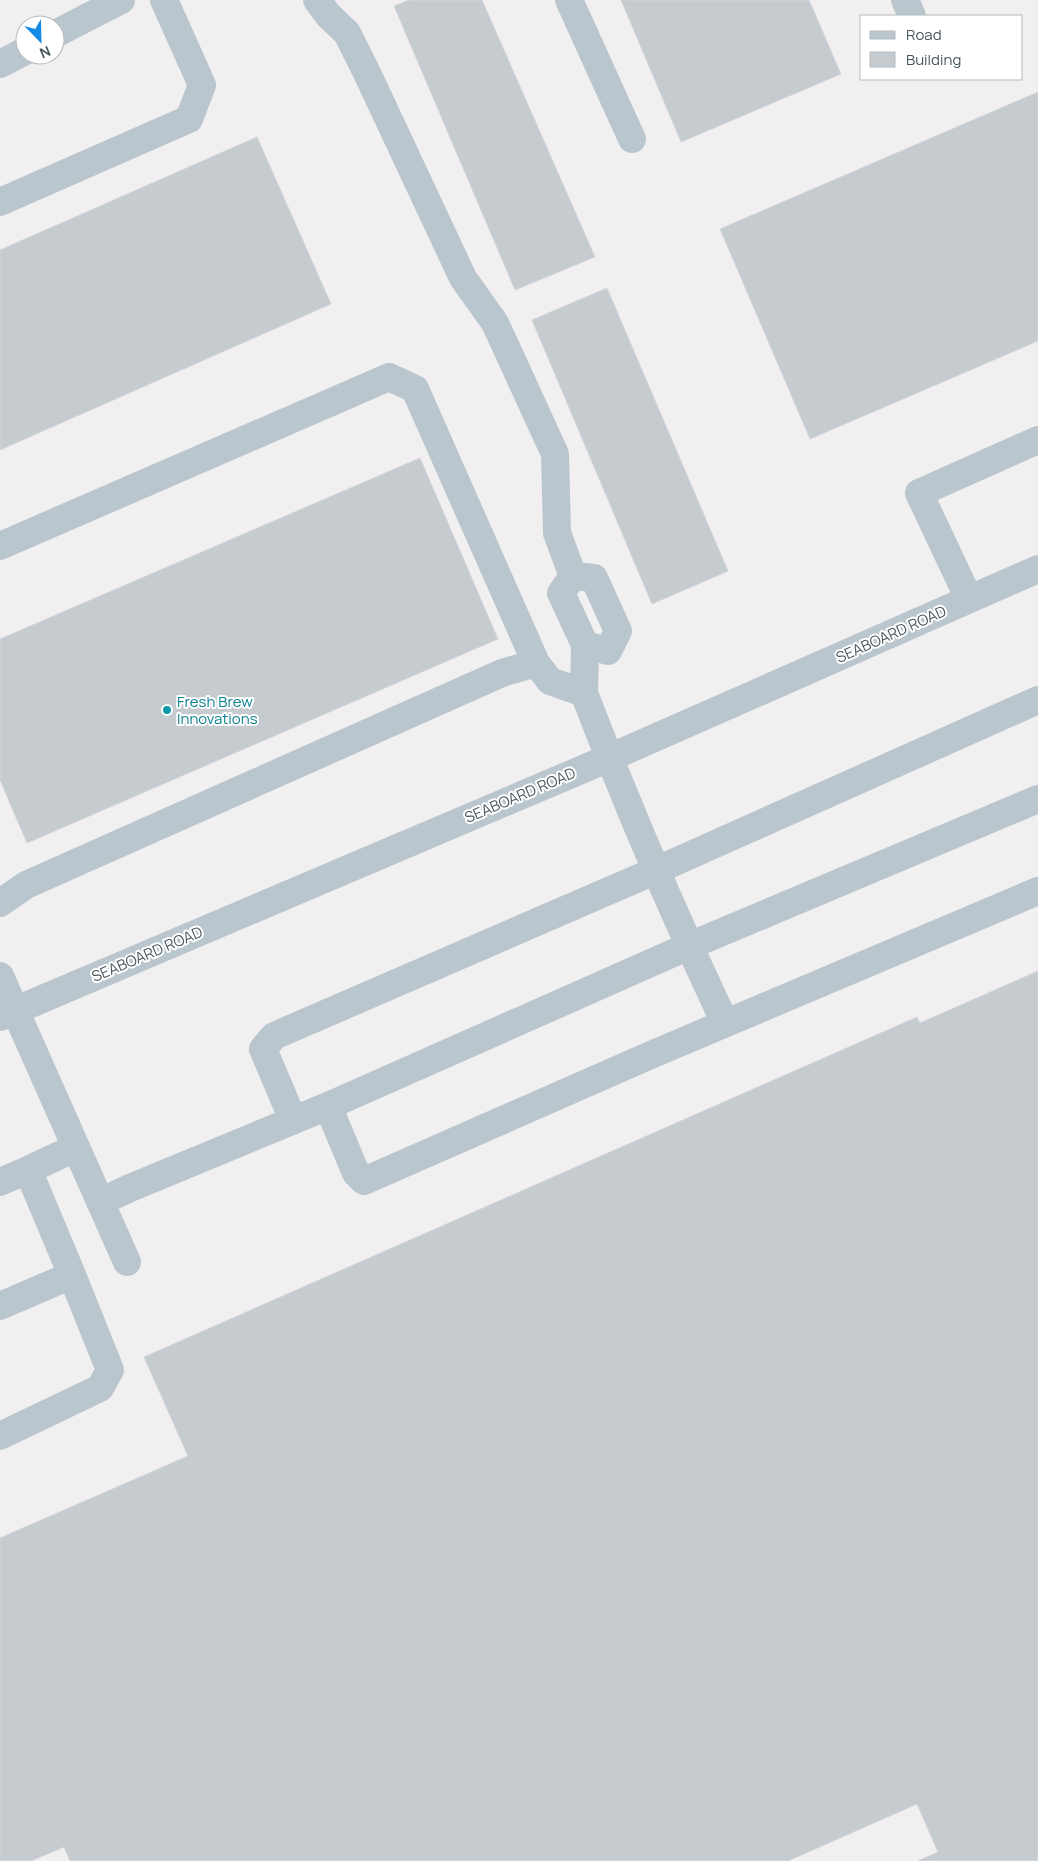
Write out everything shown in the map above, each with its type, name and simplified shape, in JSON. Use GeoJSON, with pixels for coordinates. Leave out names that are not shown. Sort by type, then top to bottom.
{"type":"FeatureCollection","features":[{"type":"Feature","properties":{"kind":"street"},"geometry":{"type":"LineString","coordinates":[[65,29],[121,0]]}},
{"type":"Feature","properties":{"kind":"street"},"geometry":{"type":"LineString","coordinates":[[0,202],[189,119],[202,85],[164,0]]}},
{"type":"Feature","properties":{"kind":"street"},"geometry":{"type":"LineString","coordinates":[[317,0],[328,15],[347,33],[463,278],[494,323],[555,454],[557,533],[573,576]]}},
{"type":"Feature","properties":{"kind":"street"},"geometry":{"type":"LineString","coordinates":[[569,0],[632,139]]}},
{"type":"Feature","properties":{"kind":"street"},"geometry":{"type":"LineString","coordinates":[[905,0],[912,15]]}},
{"type":"Feature","properties":{"kind":"street"},"geometry":{"type":"LineString","coordinates":[[0,64],[15,56]]}},
{"type":"Feature","properties":{"kind":"street"},"geometry":{"type":"LineString","coordinates":[[0,546],[389,377],[415,389],[536,663],[550,681],[584,693]]}},
{"type":"Feature","properties":{"kind":"street"},"geometry":{"type":"LineString","coordinates":[[969,599],[919,493],[1038,440]]}},
{"type":"Feature","properties":{"kind":"street","name":"SEABOARD ROAD"},"geometry":{"type":"LineString","coordinates":[[8,1014],[608,758],[1038,569]]}},
{"type":"Feature","properties":{"kind":"street"},"geometry":{"type":"LineString","coordinates":[[573,576],[561,593],[585,645],[584,693],[608,758],[689,946],[725,1023]]}},
{"type":"Feature","properties":{"kind":"street"},"geometry":{"type":"LineString","coordinates":[[573,576],[594,578],[618,631],[608,651],[585,645]]}},
{"type":"Feature","properties":{"kind":"street"},"geometry":{"type":"LineString","coordinates":[[0,903],[34,881],[502,673],[536,663]]}},
{"type":"Feature","properties":{"kind":"street"},"geometry":{"type":"LineString","coordinates":[[293,1120],[263,1050],[274,1036],[657,870],[1038,700]]}},
{"type":"Feature","properties":{"kind":"street"},"geometry":{"type":"LineString","coordinates":[[100,1202],[328,1106],[689,946],[1038,799]]}},
{"type":"Feature","properties":{"kind":"street"},"geometry":{"type":"LineString","coordinates":[[328,1106],[356,1173],[364,1181],[725,1023],[1038,891]]}},
{"type":"Feature","properties":{"kind":"street"},"geometry":{"type":"LineString","coordinates":[[0,976],[8,1014],[75,1148],[127,1262]]}},
{"type":"Feature","properties":{"kind":"street"},"geometry":{"type":"LineString","coordinates":[[0,1182],[75,1148]]}},
{"type":"Feature","properties":{"kind":"street"},"geometry":{"type":"LineString","coordinates":[[0,1436],[100,1388],[110,1370],[28,1170]]}},
{"type":"Feature","properties":{"kind":"street"},"geometry":{"type":"LineString","coordinates":[[0,1306],[72,1274]]}},
{"type":"Feature","properties":{"kind":"building"},"geometry":{"type":"Polygon","coordinates":[[[409,0],[482,0],[595,257],[515,290],[394,6],[409,0]]]}},
{"type":"Feature","properties":{"kind":"building"},"geometry":{"type":"Polygon","coordinates":[[[621,0],[809,0],[841,74],[681,142],[621,0]]]}},
{"type":"Feature","properties":{"kind":"building"},"geometry":{"type":"Polygon","coordinates":[[[1038,92],[1038,341],[810,439],[720,229],[1038,92]]]}},
{"type":"Feature","properties":{"kind":"building"},"geometry":{"type":"Polygon","coordinates":[[[257,137],[331,304],[0,450],[0,250],[257,137]]]}},
{"type":"Feature","properties":{"kind":"building"},"geometry":{"type":"Polygon","coordinates":[[[607,288],[728,571],[652,604],[532,320],[607,288]]]}},
{"type":"Feature","properties":{"kind":"building","name":"Fresh Brew Innovations"},"geometry":{"type":"Polygon","coordinates":[[[420,458],[498,639],[27,843],[0,780],[0,639],[420,458]]]}},
{"type":"Feature","properties":{"kind":"building"},"geometry":{"type":"Polygon","coordinates":[[[1038,971],[1038,1861],[918,1861],[938,1852],[917,1804],[788,1861],[70,1861],[64,1847],[31,1861],[0,1861],[0,1538],[188,1456],[144,1357],[917,1017],[920,1023],[1038,971]]]}},
{"type":"Feature","properties":{"kind":"place","name":"Fresh Brew Innovations"},"geometry":{"type":"Point","coordinates":[167,710]}}]}
